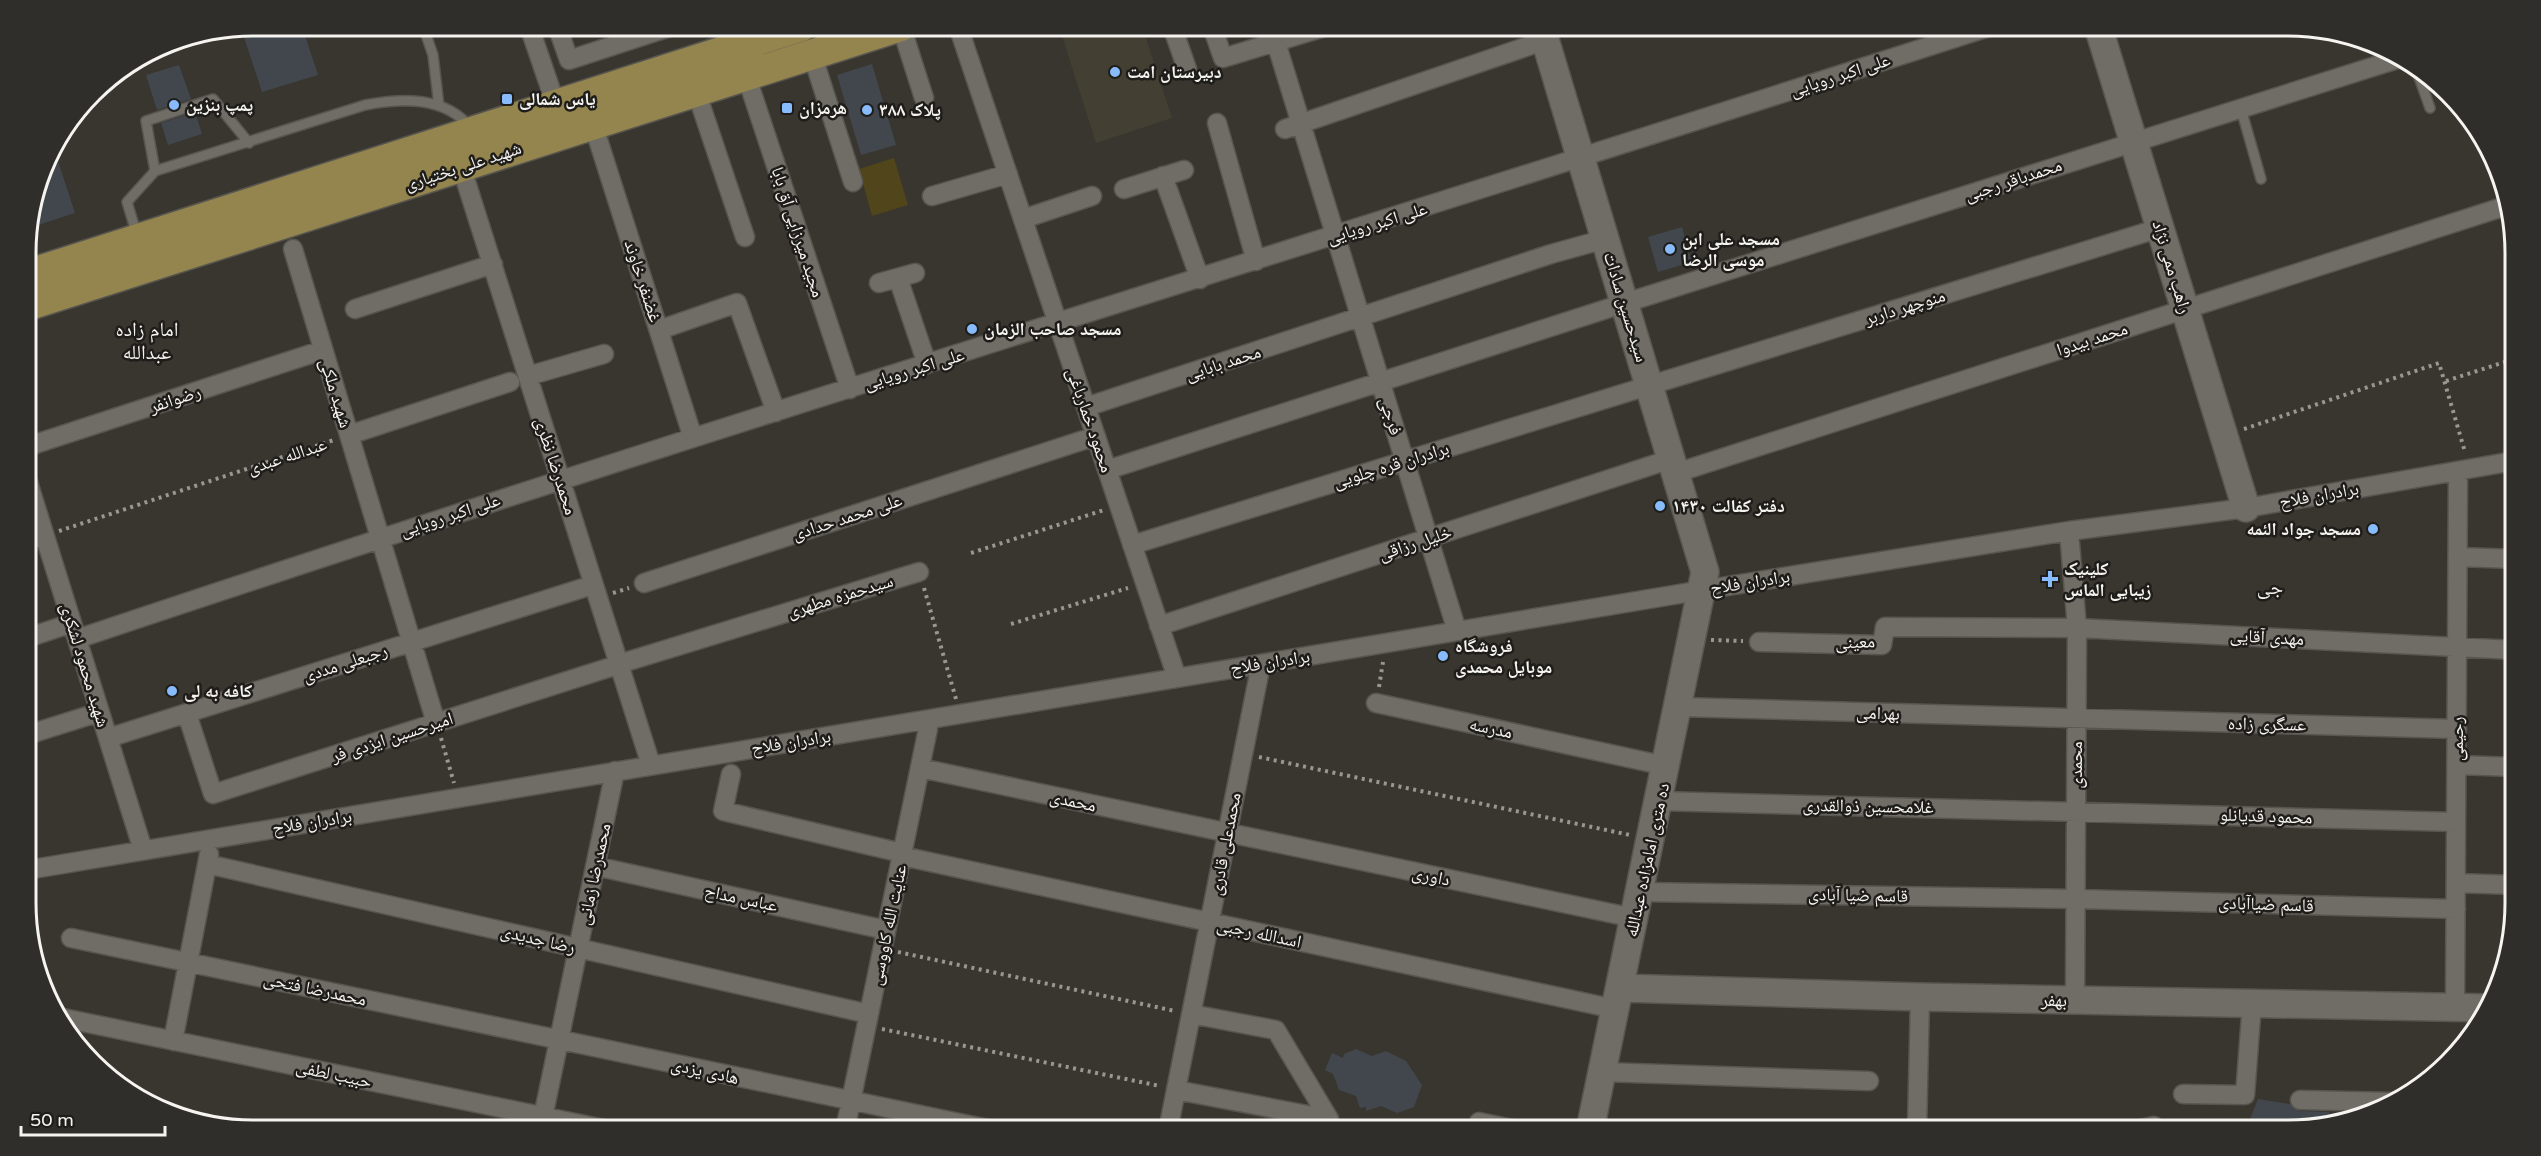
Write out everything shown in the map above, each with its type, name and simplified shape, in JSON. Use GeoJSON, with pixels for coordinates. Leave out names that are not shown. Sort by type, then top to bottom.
{"type":"FeatureCollection","features":[{"type":"Feature","properties":{"kind":"main road","name":"شهید علی بختیاری"},"geometry":{"type":"LineString","coordinates":[[36,272],[771,36]]}},
{"type":"Feature","properties":{"kind":"main road","name":"شهید علی بختیاری"},"geometry":{"type":"LineString","coordinates":[[36,303],[869,36]]}},
{"type":"Feature","properties":{"kind":"street"},"geometry":{"type":"LineString","coordinates":[[532,36],[556,105]]}},
{"type":"Feature","properties":{"kind":"street"},"geometry":{"type":"LineString","coordinates":[[561,36],[569,60],[626,36]]}},
{"type":"Feature","properties":{"kind":"street"},"geometry":{"type":"LineString","coordinates":[[904,36],[924,98]]}},
{"type":"Feature","properties":{"kind":"street","name":"محمود خمارباغی"},"geometry":{"type":"LineString","coordinates":[[961,36],[1177,678]]}},
{"type":"Feature","properties":{"kind":"street"},"geometry":{"type":"LineString","coordinates":[[1175,36],[1186,69]]}},
{"type":"Feature","properties":{"kind":"street"},"geometry":{"type":"LineString","coordinates":[[1215,36],[1223,58],[1270,36]]}},
{"type":"Feature","properties":{"kind":"street","name":"فرجی"},"geometry":{"type":"LineString","coordinates":[[1274,36],[1293,126],[1336,236],[1457,631]]}},
{"type":"Feature","properties":{"kind":"street"},"geometry":{"type":"LineString","coordinates":[[1293,126],[1536,36]]}},
{"type":"Feature","properties":{"kind":"street","name":"سیدحسین سادات"},"geometry":{"type":"LineString","coordinates":[[1545,36],[1703,561],[1706,572],[1703,590]]}},
{"type":"Feature","properties":{"kind":"street","name":"علی اکبر رویایی"},"geometry":{"type":"LineString","coordinates":[[36,637],[74,631],[380,537],[1581,159],[1961,36]]}},
{"type":"Feature","properties":{"kind":"street","name":"راهب ممی نژاد"},"geometry":{"type":"LineString","coordinates":[[2101,36],[2246,508]]}},
{"type":"Feature","properties":{"kind":"street"},"geometry":{"type":"LineString","coordinates":[[812,54],[853,182]]}},
{"type":"Feature","properties":{"kind":"street","name":"محمدباقر رجبی"},"geometry":{"type":"LineString","coordinates":[[1107,471],[1381,384],[1624,303],[2390,61]]}},
{"type":"Feature","properties":{"kind":"street","name":"مجید میرزایی آق بابا"},"geometry":{"type":"LineString","coordinates":[[747,75],[850,389]]}},
{"type":"Feature","properties":{"kind":"street"},"geometry":{"type":"LineString","coordinates":[[696,91],[745,237]]}},
{"type":"Feature","properties":{"kind":"street"},"geometry":{"type":"LineString","coordinates":[[1217,123],[1256,261]]}},
{"type":"Feature","properties":{"kind":"street","name":"غضنفر خاوند"},"geometry":{"type":"LineString","coordinates":[[592,124],[693,438]]}},
{"type":"Feature","properties":{"kind":"street","name":"محمدرضا نظری"},"geometry":{"type":"LineString","coordinates":[[461,166],[492,264],[519,379],[561,480],[590,592],[651,765]]}},
{"type":"Feature","properties":{"kind":"street"},"geometry":{"type":"LineString","coordinates":[[1124,189],[1184,170]]}},
{"type":"Feature","properties":{"kind":"street"},"geometry":{"type":"LineString","coordinates":[[932,196],[1008,174]]}},
{"type":"Feature","properties":{"kind":"street"},"geometry":{"type":"LineString","coordinates":[[1163,176],[1200,279]]}},
{"type":"Feature","properties":{"kind":"street"},"geometry":{"type":"LineString","coordinates":[[1023,219],[1092,196]]}},
{"type":"Feature","properties":{"kind":"street","name":"محمد بیدوا"},"geometry":{"type":"LineString","coordinates":[[1673,466],[2185,309],[2500,208]]}},
{"type":"Feature","properties":{"kind":"street","name":"منوچهر داربر"},"geometry":{"type":"LineString","coordinates":[[1649,385],[2160,228]]}},
{"type":"Feature","properties":{"kind":"street","name":"محمد بابایی"},"geometry":{"type":"LineString","coordinates":[[1086,407],[1551,254],[1605,239]]}},
{"type":"Feature","properties":{"kind":"street","name":"شهید ملکی"},"geometry":{"type":"LineString","coordinates":[[293,249],[436,723]]}},
{"type":"Feature","properties":{"kind":"street"},"geometry":{"type":"LineString","coordinates":[[355,309],[492,264]]}},
{"type":"Feature","properties":{"kind":"street"},"geometry":{"type":"LineString","coordinates":[[879,282],[907,275],[927,364]]}},
{"type":"Feature","properties":{"kind":"street"},"geometry":{"type":"LineString","coordinates":[[659,330],[737,303],[776,412]]}},
{"type":"Feature","properties":{"kind":"street","name":"رضوانفر"},"geometry":{"type":"LineString","coordinates":[[36,444],[324,350]]}},
{"type":"Feature","properties":{"kind":"street","name":"عبدالله عبدی"},"geometry":{"type":"LineString","coordinates":[[349,435],[519,379],[604,354]]}},
{"type":"Feature","properties":{"kind":"street","name":"برادران قره چلویی"},"geometry":{"type":"LineString","coordinates":[[1132,545],[1649,385]]}},
{"type":"Feature","properties":{"kind":"street","name":"علی محمد حدادی"},"geometry":{"type":"LineString","coordinates":[[644,583],[1096,436]]}},
{"type":"Feature","properties":{"kind":"street","name":"برادران فلاح"},"geometry":{"type":"LineString","coordinates":[[36,868],[1703,590],[2069,531],[2246,508],[2505,463]]}},
{"type":"Feature","properties":{"kind":"street","name":"خلیل رزاقی"},"geometry":{"type":"LineString","coordinates":[[1159,626],[1429,538],[1673,466]]}},
{"type":"Feature","properties":{"kind":"street","name":"رحیمی"},"geometry":{"type":"LineString","coordinates":[[2455,1007],[2458,557],[2464,470]]}},
{"type":"Feature","properties":{"kind":"street","name":"محمدی"},"geometry":{"type":"LineString","coordinates":[[2069,531],[2077,628],[2076,1000]]}},
{"type":"Feature","properties":{"kind":"street","name":"شهید محمود لشکری"},"geometry":{"type":"LineString","coordinates":[[36,540],[74,631],[143,850]]}},
{"type":"Feature","properties":{"kind":"street"},"geometry":{"type":"LineString","coordinates":[[2458,557],[2505,559]]}},
{"type":"Feature","properties":{"kind":"street","name":"سیدحمزه مطهری"},"geometry":{"type":"LineString","coordinates":[[616,665],[919,572]]}},
{"type":"Feature","properties":{"kind":"street","name":"ده متری امامزاده عبدالله"},"geometry":{"type":"LineString","coordinates":[[1592,1120],[1703,590]]}},
{"type":"Feature","properties":{"kind":"street","name":"رجبعلی مددی"},"geometry":{"type":"LineString","coordinates":[[108,738],[412,642],[590,592]]}},
{"type":"Feature","properties":{"kind":"street","name":"معینی"},"geometry":{"type":"LineString","coordinates":[[1759,642],[1882,645],[1885,627],[2077,628]]}},
{"type":"Feature","properties":{"kind":"street","name":"مهدی آقایی"},"geometry":{"type":"LineString","coordinates":[[2077,628],[2505,649]]}},
{"type":"Feature","properties":{"kind":"street","name":"محمدعلی قادری"},"geometry":{"type":"LineString","coordinates":[[1170,1120],[1261,664]]}},
{"type":"Feature","properties":{"kind":"street","name":"امیرحسین ایزدی فر"},"geometry":{"type":"LineString","coordinates":[[187,714],[213,794],[616,665]]}},
{"type":"Feature","properties":{"kind":"street","name":"مدرسه"},"geometry":{"type":"LineString","coordinates":[[1376,703],[1666,766]]}},
{"type":"Feature","properties":{"kind":"street","name":"بهرامی"},"geometry":{"type":"LineString","coordinates":[[1678,707],[2077,719]]}},
{"type":"Feature","properties":{"kind":"street"},"geometry":{"type":"LineString","coordinates":[[36,732],[100,712]]}},
{"type":"Feature","properties":{"kind":"street","name":"عنایت‌ الله کاووسی"},"geometry":{"type":"LineString","coordinates":[[847,1120],[930,719]]}},
{"type":"Feature","properties":{"kind":"street","name":"عسگری زاده"},"geometry":{"type":"LineString","coordinates":[[2077,719],[2457,729]]}},
{"type":"Feature","properties":{"kind":"street"},"geometry":{"type":"LineString","coordinates":[[2457,765],[2505,767]]}},
{"type":"Feature","properties":{"kind":"street","name":"محمدی"},"geometry":{"type":"LineString","coordinates":[[920,768],[1227,834]]}},
{"type":"Feature","properties":{"kind":"street","name":"محمدرضا زمانی"},"geometry":{"type":"LineString","coordinates":[[543,1117],[615,771]]}},
{"type":"Feature","properties":{"kind":"street","name":"اسدالله رجبی"},"geometry":{"type":"LineString","coordinates":[[731,774],[723,811],[902,855],[1209,922],[1618,999]]}},
{"type":"Feature","properties":{"kind":"street","name":"غلامحسین ذوالقدری"},"geometry":{"type":"LineString","coordinates":[[1659,801],[2076,811]]}},
{"type":"Feature","properties":{"kind":"street","name":"محمود قدیانلو"},"geometry":{"type":"LineString","coordinates":[[2076,811],[2456,822]]}},
{"type":"Feature","properties":{"kind":"street","name":"داوری"},"geometry":{"type":"LineString","coordinates":[[1227,834],[1634,918]]}},
{"type":"Feature","properties":{"kind":"street"},"geometry":{"type":"LineString","coordinates":[[173,1041],[211,839]]}},
{"type":"Feature","properties":{"kind":"street","name":"رضا جدیدی"},"geometry":{"type":"LineString","coordinates":[[207,864],[578,948],[868,1020]]}},
{"type":"Feature","properties":{"kind":"street","name":"عباس مداح"},"geometry":{"type":"LineString","coordinates":[[595,866],[886,930]]}},
{"type":"Feature","properties":{"kind":"street"},"geometry":{"type":"LineString","coordinates":[[2456,883],[2505,885]]}},
{"type":"Feature","properties":{"kind":"street","name":"قاسم ضیا آبادی"},"geometry":{"type":"LineString","coordinates":[[1640,892],[2076,899]]}},
{"type":"Feature","properties":{"kind":"street","name":"قاسم ضیاآبادی"},"geometry":{"type":"LineString","coordinates":[[2076,899],[2456,909]]}},
{"type":"Feature","properties":{"kind":"street","name":"محمدرضا فتحی"},"geometry":{"type":"LineString","coordinates":[[71,938],[559,1041]]}},
{"type":"Feature","properties":{"kind":"street"},"geometry":{"type":"LineString","coordinates":[[1917,1120],[1920,997]]}},
{"type":"Feature","properties":{"kind":"street","name":"بهفر"},"geometry":{"type":"LineString","coordinates":[[1618,999],[1920,997],[2478,1008]]}},
{"type":"Feature","properties":{"kind":"street"},"geometry":{"type":"LineString","coordinates":[[2183,1094],[2245,1095],[2252,1004]]}},
{"type":"Feature","properties":{"kind":"street"},"geometry":{"type":"LineString","coordinates":[[1176,1089],[1329,1119],[1276,1030],[1191,1014]]}},
{"type":"Feature","properties":{"kind":"street","name":"حبیب لطفی"},"geometry":{"type":"LineString","coordinates":[[70,1020],[558,1120]]}},
{"type":"Feature","properties":{"kind":"street","name":"هادی یزدی"},"geometry":{"type":"LineString","coordinates":[[559,1041],[944,1120]]}},
{"type":"Feature","properties":{"kind":"street"},"geometry":{"type":"LineString","coordinates":[[1602,1072],[1869,1081]]}},
{"type":"Feature","properties":{"kind":"street"},"geometry":{"type":"LineString","coordinates":[[2300,1100],[2375,1102]]}},
{"type":"Feature","properties":{"kind":"lane"},"geometry":{"type":"LineString","coordinates":[[426,36],[433,55],[439,106]]}},
{"type":"Feature","properties":{"kind":"lane"},"geometry":{"type":"LineString","coordinates":[[2421,81],[2430,108]]}},
{"type":"Feature","properties":{"kind":"lane"},"geometry":{"type":"LineString","coordinates":[[155,171],[146,121],[213,99],[249,143]]}},
{"type":"Feature","properties":{"kind":"lane"},"geometry":{"type":"LineString","coordinates":[[138,239],[127,202],[155,171],[366,105],[392,100],[417,100],[439,106],[461,116],[473,131]]}},
{"type":"Feature","properties":{"kind":"lane"},"geometry":{"type":"LineString","coordinates":[[2241,109],[2261,179]]}},
{"type":"Feature","properties":{"kind":"path"},"geometry":{"type":"LineString","coordinates":[[2446,381],[2505,362]]}},
{"type":"Feature","properties":{"kind":"path"},"geometry":{"type":"LineString","coordinates":[[2224,436],[2439,363],[2446,381],[2464,470]]}},
{"type":"Feature","properties":{"kind":"path","name":"عبدالله عبدی"},"geometry":{"type":"LineString","coordinates":[[64,530],[349,435]]}},
{"type":"Feature","properties":{"kind":"path"},"geometry":{"type":"LineString","coordinates":[[971,553],[1119,505]]}},
{"type":"Feature","properties":{"kind":"path"},"geometry":{"type":"LineString","coordinates":[[919,572],[960,714]]}},
{"type":"Feature","properties":{"kind":"path"},"geometry":{"type":"LineString","coordinates":[[590,592],[644,583]]}},
{"type":"Feature","properties":{"kind":"path"},"geometry":{"type":"LineString","coordinates":[[1011,624],[1145,583]]}},
{"type":"Feature","properties":{"kind":"path"},"geometry":{"type":"LineString","coordinates":[[1693,640],[1759,642]]}},
{"type":"Feature","properties":{"kind":"path"},"geometry":{"type":"LineString","coordinates":[[1376,703],[1386,643]]}},
{"type":"Feature","properties":{"kind":"path"},"geometry":{"type":"LineString","coordinates":[[436,723],[459,798]]}},
{"type":"Feature","properties":{"kind":"path"},"geometry":{"type":"LineString","coordinates":[[1243,754],[1651,839]]}},
{"type":"Feature","properties":{"kind":"path"},"geometry":{"type":"LineString","coordinates":[[882,949],[1191,1014]]}},
{"type":"Feature","properties":{"kind":"path"},"geometry":{"type":"LineString","coordinates":[[868,1020],[1176,1089]]}},
{"type":"Feature","properties":{"kind":"shaded area","name":"دبیرستان امت"},"geometry":{"type":"Polygon","coordinates":[[[1062,36],[1145,36],[1172,118],[1096,143],[1062,36]]]}},
{"type":"Feature","properties":{"kind":"shaded area"},"geometry":{"type":"Polygon","coordinates":[[[894,158],[908,205],[872,216],[859,169],[894,158]]]}},
{"type":"Feature","properties":{"kind":"building"},"geometry":{"type":"Polygon","coordinates":[[[244,36],[305,36],[318,75],[262,92],[244,36]]]}},
{"type":"Feature","properties":{"kind":"building","name":"پلاک ۳۸۸"},"geometry":{"type":"Polygon","coordinates":[[[872,64],[896,145],[861,155],[837,75],[872,64]]]}},
{"type":"Feature","properties":{"kind":"building"},"geometry":{"type":"Polygon","coordinates":[[[179,65],[191,99],[157,110],[146,75],[179,65]]]}},
{"type":"Feature","properties":{"kind":"building"},"geometry":{"type":"Polygon","coordinates":[[[195,112],[202,134],[168,145],[161,123],[195,112]]]}},
{"type":"Feature","properties":{"kind":"building"},"geometry":{"type":"Polygon","coordinates":[[[57,159],[75,213],[38,225],[43,197],[57,159]]]}},
{"type":"Feature","properties":{"kind":"building","name":"مسجد علی ابن موسی الرضا"},"geometry":{"type":"Polygon","coordinates":[[[1682,227],[1692,262],[1658,272],[1648,237],[1682,227]]]}},
{"type":"Feature","properties":{"kind":"building"},"geometry":{"type":"Polygon","coordinates":[[[1356,1049],[1372,1056],[1386,1051],[1406,1061],[1422,1085],[1414,1107],[1397,1113],[1381,1106],[1366,1111],[1366,1107],[1360,1108],[1356,1096],[1339,1090],[1333,1074],[1325,1070],[1332,1053],[1343,1058],[1344,1054],[1356,1049]]]}},
{"type":"Feature","properties":{"kind":"building"},"geometry":{"type":"Polygon","coordinates":[[[2258,1099],[2290,1104],[2299,1111],[2329,1112],[2330,1116],[2302,1120],[2250,1119],[2258,1099]]]}},
{"type":"Feature","properties":{"kind":"place","name":"دبیرستان امت"},"geometry":{"type":"Point","coordinates":[1115,72]}},
{"type":"Feature","properties":{"kind":"place","name":"یاس شمالی"},"geometry":{"type":"Point","coordinates":[507,99]}},
{"type":"Feature","properties":{"kind":"place","name":"پمپ بنزین"},"geometry":{"type":"Point","coordinates":[174,105]}},
{"type":"Feature","properties":{"kind":"place","name":"هرمزان"},"geometry":{"type":"Point","coordinates":[787,108]}},
{"type":"Feature","properties":{"kind":"place","name":"پلاک ۳۸۸"},"geometry":{"type":"Point","coordinates":[867,110]}},
{"type":"Feature","properties":{"kind":"place","name":"مسجد علی ابن موسی الرضا"},"geometry":{"type":"Point","coordinates":[1670,249]}},
{"type":"Feature","properties":{"kind":"place","name":"مسجد صاحب الزمان"},"geometry":{"type":"Point","coordinates":[972,329]}},
{"type":"Feature","properties":{"kind":"place","name":"دفتر کفالت ۱۴۳۰"},"geometry":{"type":"Point","coordinates":[1660,506]}},
{"type":"Feature","properties":{"kind":"place","name":"مسجد جواد الئمه"},"geometry":{"type":"Point","coordinates":[2373,529]}},
{"type":"Feature","properties":{"kind":"place","name":"کلینیک زیبایی الماس"},"geometry":{"type":"Point","coordinates":[2050,579]}},
{"type":"Feature","properties":{"kind":"place","name":"فروشگاه موبایل محمدی"},"geometry":{"type":"Point","coordinates":[1443,656]}},
{"type":"Feature","properties":{"kind":"place","name":"کافه به لی"},"geometry":{"type":"Point","coordinates":[172,691]}},
{"type":"Feature","properties":{"kind":"district","name":"امام زاده عبدالله"},"geometry":{"type":"Point","coordinates":[147,340]}},
{"type":"Feature","properties":{"kind":"district","name":"جی"},"geometry":{"type":"Point","coordinates":[2270,587]}}]}
